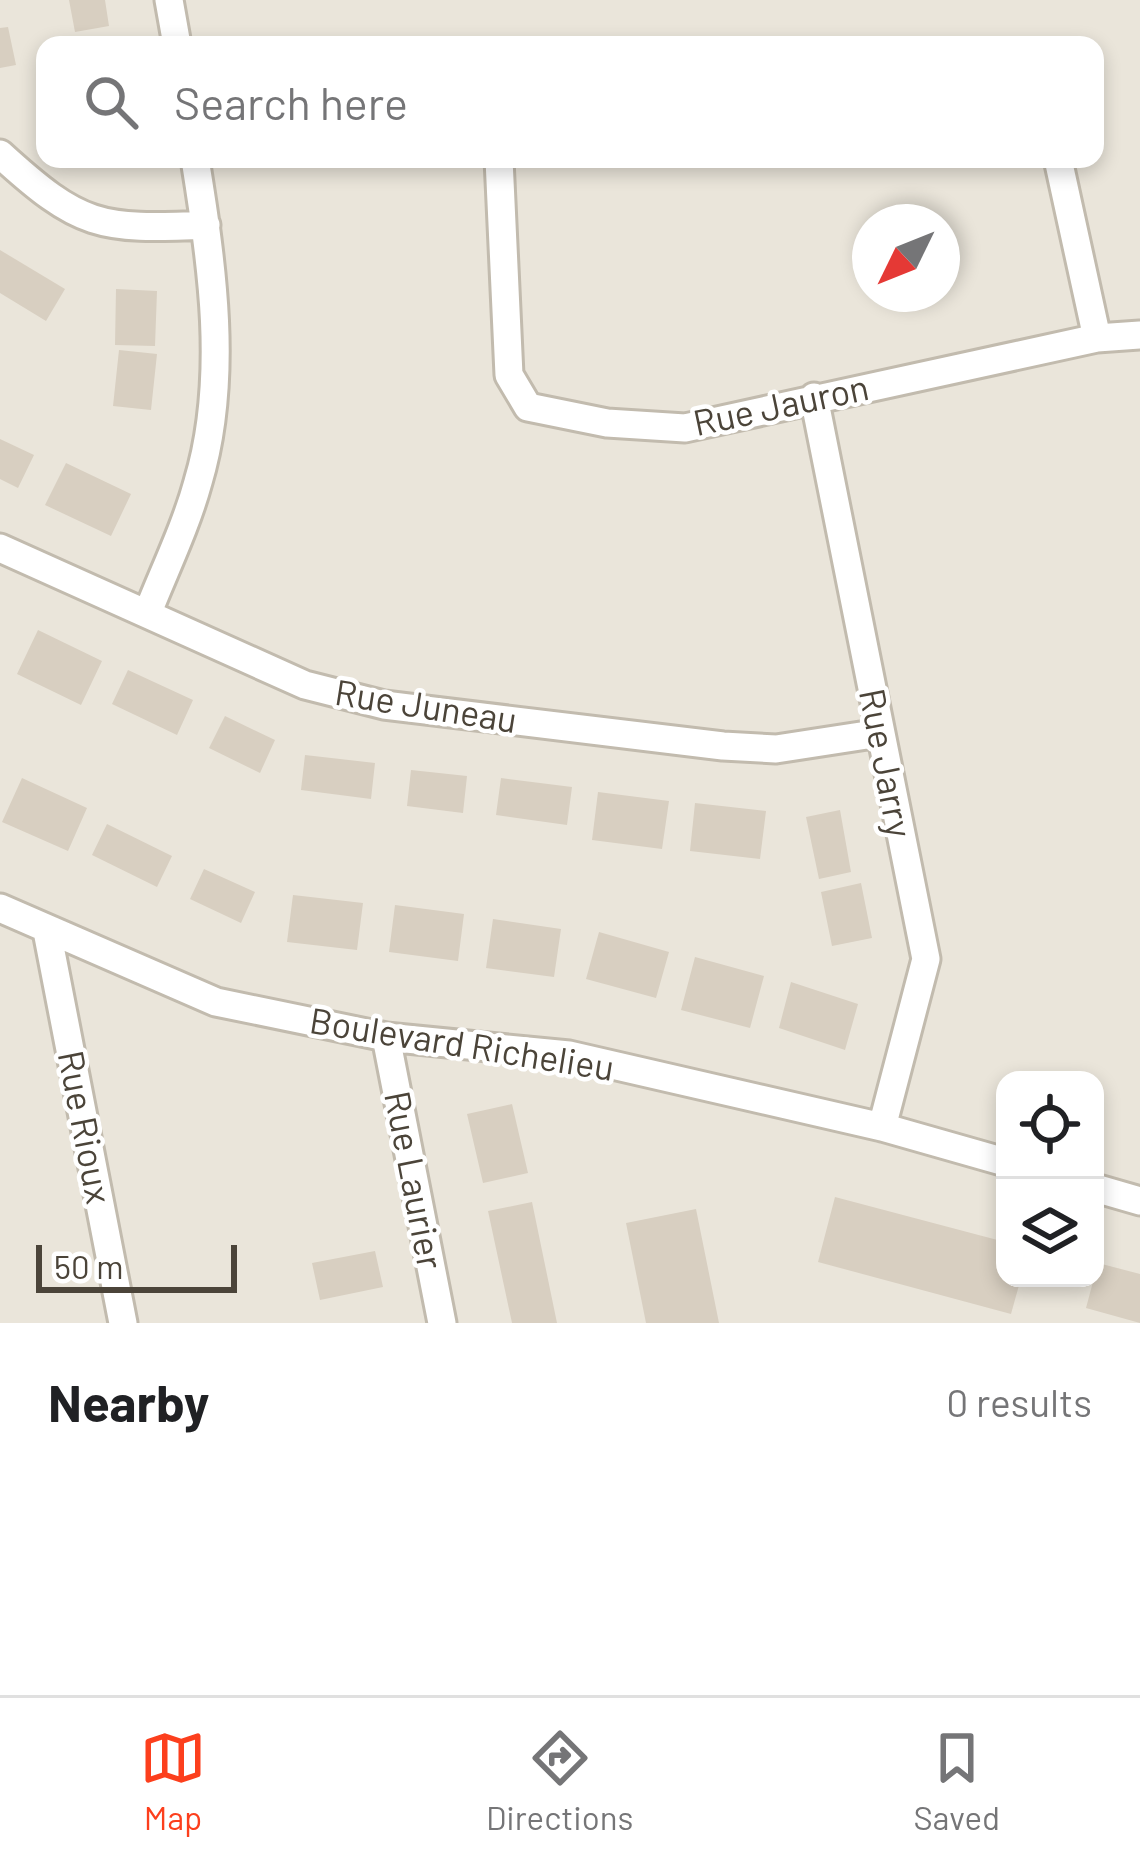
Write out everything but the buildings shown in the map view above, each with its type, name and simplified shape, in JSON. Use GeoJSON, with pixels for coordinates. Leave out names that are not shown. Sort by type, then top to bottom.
{"type":"FeatureCollection","features":[{"type":"Feature","properties":{"kind":"street"},"geometry":{"type":"LineString","coordinates":[[169,0],[175,36]]}},
{"type":"Feature","properties":{"kind":"street"},"geometry":{"type":"LineString","coordinates":[[0,154],[56,205],[97,223],[125,229],[206,225]]}},
{"type":"Feature","properties":{"kind":"street"},"geometry":{"type":"LineString","coordinates":[[148,612],[199,481],[211,412],[215,326],[196,168]]}},
{"type":"Feature","properties":{"kind":"street","name":"Rue Jauron"},"geometry":{"type":"LineString","coordinates":[[499,168],[509,375],[528,407],[607,423],[685,428],[1097,338],[1140,335]]}},
{"type":"Feature","properties":{"kind":"street"},"geometry":{"type":"LineString","coordinates":[[1060,168],[1097,338]]}},
{"type":"Feature","properties":{"kind":"street","name":"Rue Jarry"},"geometry":{"type":"LineString","coordinates":[[814,397],[926,959],[882,1127]]}},
{"type":"Feature","properties":{"kind":"street","name":"Rue Juneau"},"geometry":{"type":"LineString","coordinates":[[0,548],[305,685],[384,705],[723,746],[776,748],[880,733]]}},
{"type":"Feature","properties":{"kind":"street","name":"Boulevard Richelieu"},"geometry":{"type":"LineString","coordinates":[[0,908],[216,1001],[386,1037],[569,1054],[882,1127],[996,1159]]}},
{"type":"Feature","properties":{"kind":"street","name":"Rue Rioux"},"geometry":{"type":"LineString","coordinates":[[47,931],[123,1323]]}},
{"type":"Feature","properties":{"kind":"street","name":"Rue Laurier"},"geometry":{"type":"LineString","coordinates":[[386,1037],[442,1323]]}},
{"type":"Feature","properties":{"kind":"street"},"geometry":{"type":"LineString","coordinates":[[1104,1191],[1140,1201]]}},
{"type":"Feature","properties":{"kind":"shaded area"},"geometry":{"type":"Polygon","coordinates":[[[0,0],[1140,0],[1140,1323],[0,1323],[0,0]]]}}]}
